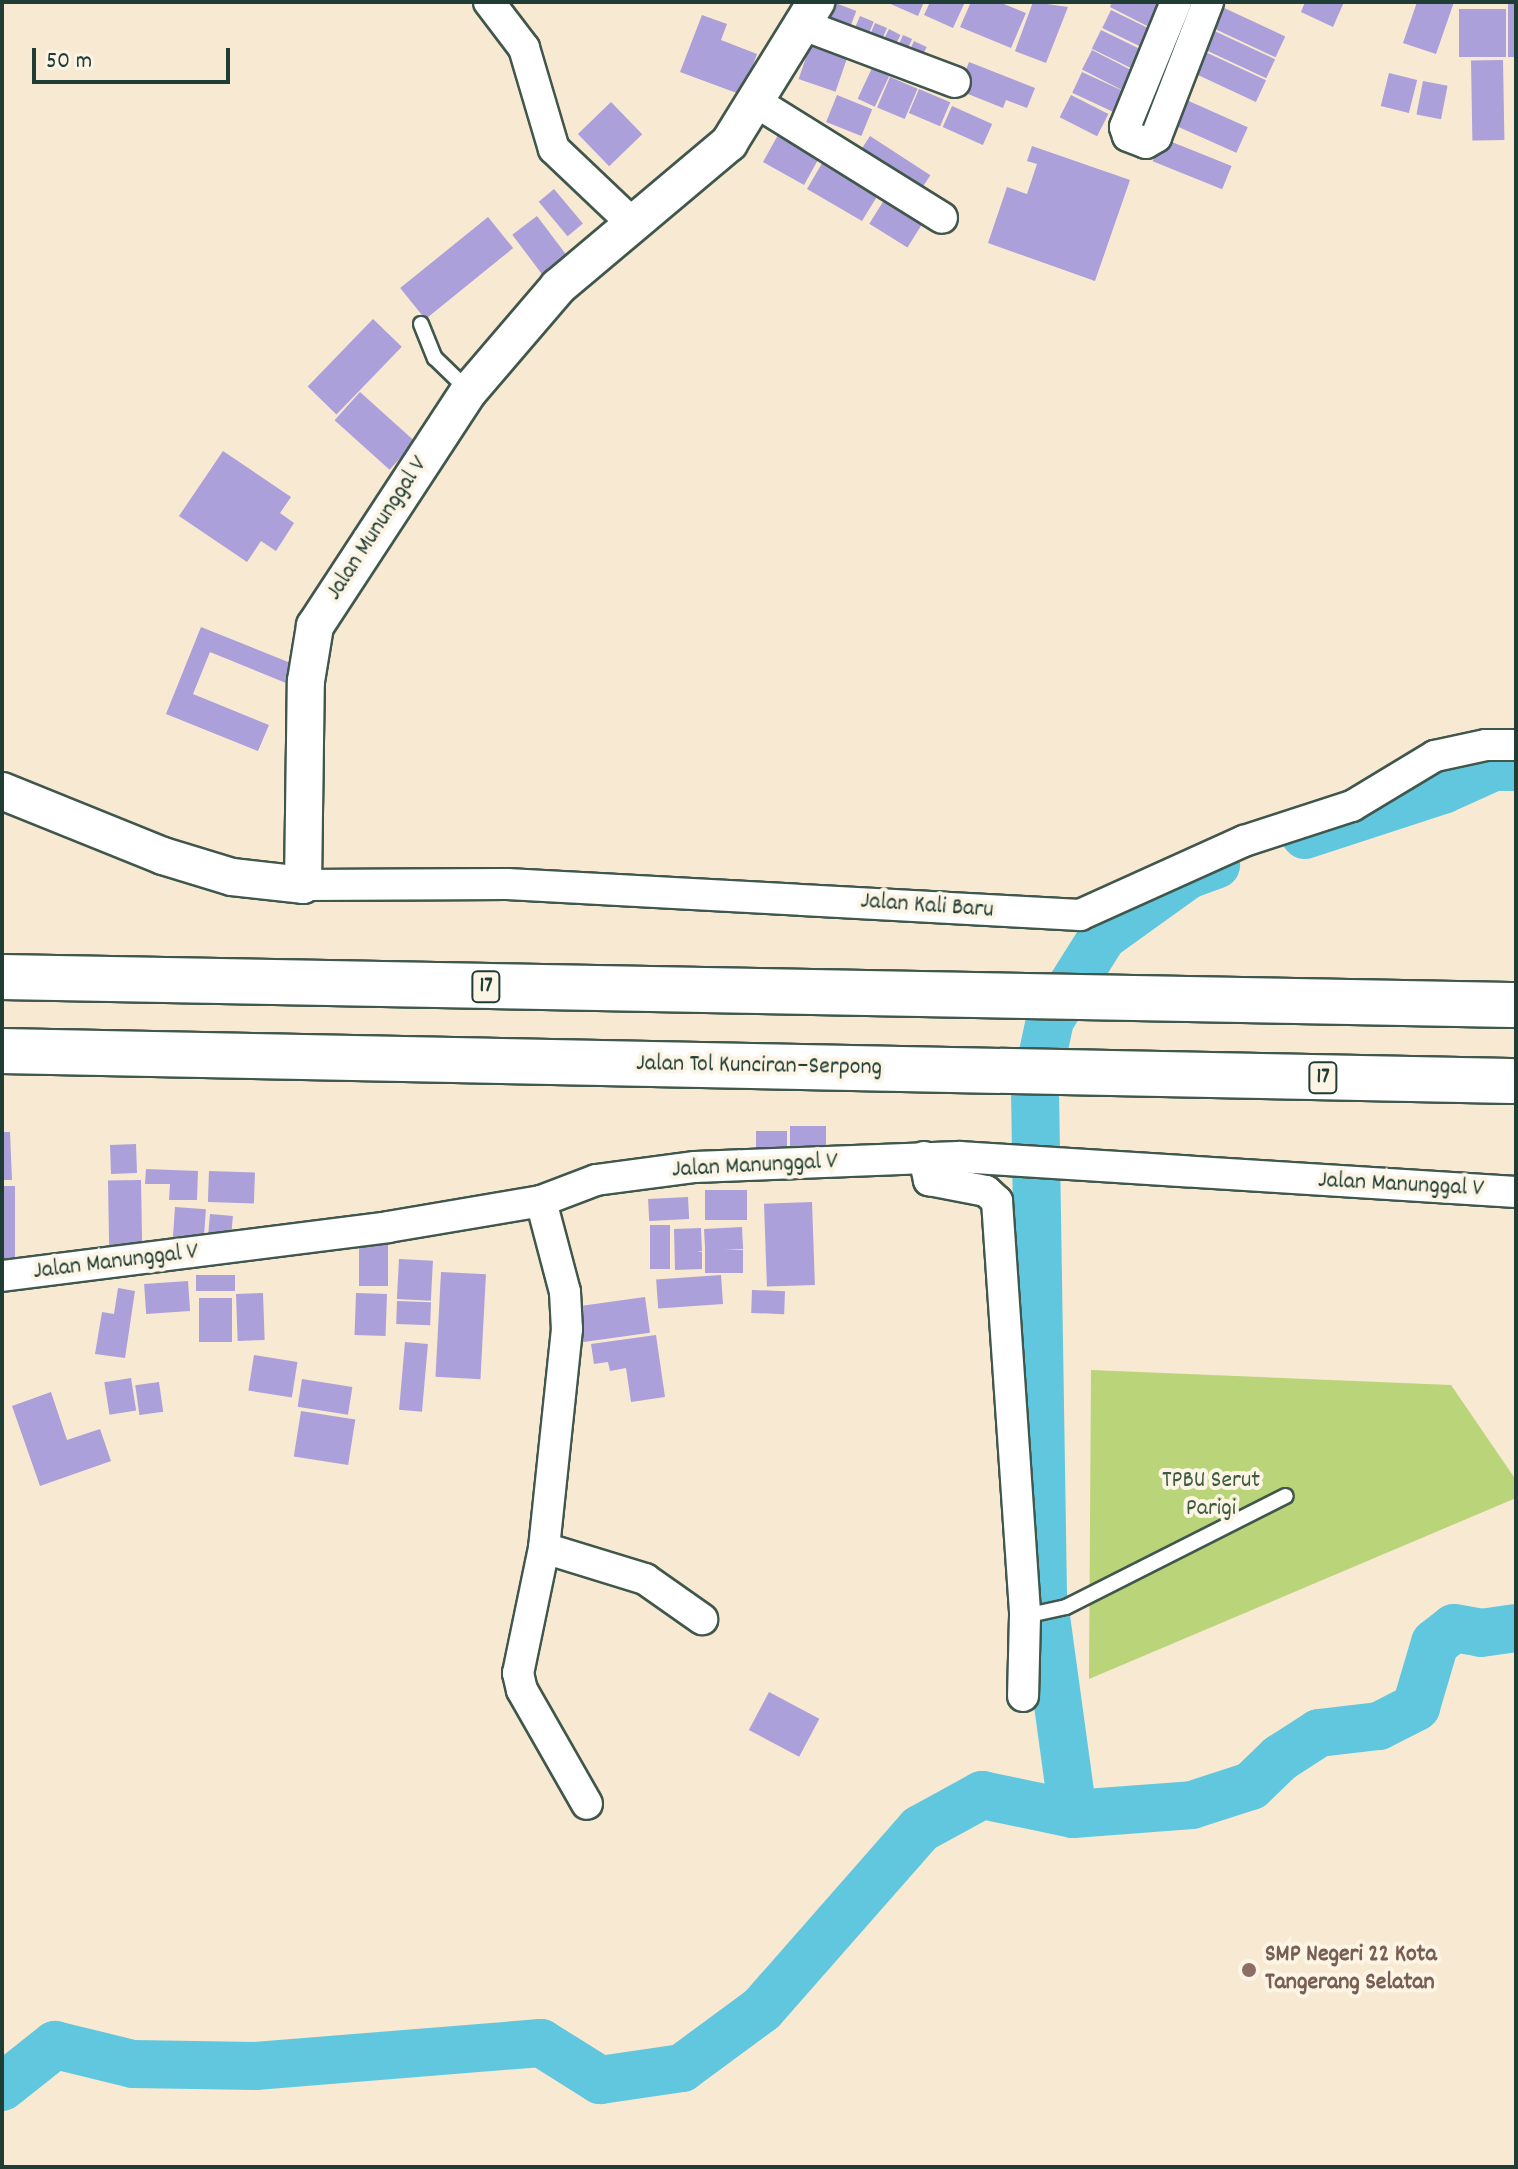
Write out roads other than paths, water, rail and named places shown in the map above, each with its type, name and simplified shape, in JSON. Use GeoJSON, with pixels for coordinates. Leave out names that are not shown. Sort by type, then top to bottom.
{"type":"FeatureCollection","features":[{"type":"Feature","properties":{"kind":"highway","name":"17"},"geometry":{"type":"LineString","coordinates":[[2,977],[1516,1005]]}},
{"type":"Feature","properties":{"kind":"highway","name":"Jalan Tol Kunciran–Serpong"},"geometry":{"type":"LineString","coordinates":[[2,1051],[1516,1081]]}},
{"type":"Feature","properties":{"kind":"street"},"geometry":{"type":"LineString","coordinates":[[489,2],[524,48],[554,149],[634,225]]}},
{"type":"Feature","properties":{"kind":"street"},"geometry":{"type":"LineString","coordinates":[[1176,2],[1125,127],[1128,136],[1146,143],[1156,137],[1208,2]]}},
{"type":"Feature","properties":{"kind":"street"},"geometry":{"type":"LineString","coordinates":[[811,14],[955,82]]}},
{"type":"Feature","properties":{"kind":"street","name":"Jalan Mununggal V"},"geometry":{"type":"LineString","coordinates":[[303,885],[306,681],[315,626],[469,391],[558,287],[712,162],[756,102],[811,14]]}},
{"type":"Feature","properties":{"kind":"street"},"geometry":{"type":"LineString","coordinates":[[756,102],[942,218]]}},
{"type":"Feature","properties":{"kind":"street","name":"Jalan Kali Baru"},"geometry":{"type":"LineString","coordinates":[[303,885],[507,884],[1080,915],[1244,841],[1352,806],[1435,756],[1486,745],[1516,745]]}},
{"type":"Feature","properties":{"kind":"street"},"geometry":{"type":"LineString","coordinates":[[2,791],[163,856],[232,877],[303,885]]}},
{"type":"Feature","properties":{"kind":"street"},"geometry":{"type":"LineString","coordinates":[[924,1157],[929,1180],[986,1191],[997,1201],[1031,1614],[1023,1696]]}},
{"type":"Feature","properties":{"kind":"street","name":"Jalan Manunggal V"},"geometry":{"type":"LineString","coordinates":[[2,1276],[302,1239],[541,1201],[596,1180],[695,1167],[793,1167],[959,1157],[1092,1169],[1516,1192]]}},
{"type":"Feature","properties":{"kind":"street"},"geometry":{"type":"LineString","coordinates":[[541,1201],[565,1292],[567,1329],[544,1548],[518,1673],[522,1690],[587,1804]]}},
{"type":"Feature","properties":{"kind":"street"},"geometry":{"type":"LineString","coordinates":[[544,1548],[645,1579],[702,1619]]}},
{"type":"Feature","properties":{"kind":"lane"},"geometry":{"type":"LineString","coordinates":[[421,324],[435,358],[469,391]]}},
{"type":"Feature","properties":{"kind":"lane"},"geometry":{"type":"LineString","coordinates":[[1031,1614],[1066,1607],[1286,1496]]}},
{"type":"Feature","properties":{"kind":"waterway"},"geometry":{"type":"LineString","coordinates":[[1305,835],[1443,790],[1494,767],[1516,767]]}},
{"type":"Feature","properties":{"kind":"waterway"},"geometry":{"type":"LineString","coordinates":[[2,2087],[55,2045],[133,2064],[255,2066],[541,2043],[600,2080],[682,2068],[762,2009],[920,1829],[982,1795],[1073,1814],[1043,1594],[1035,1090],[1050,1020],[1103,936],[1188,875],[1216,865]]}},
{"type":"Feature","properties":{"kind":"waterway"},"geometry":{"type":"LineString","coordinates":[[1073,1814],[1192,1805],[1251,1786],[1280,1758],[1319,1733],[1379,1726],[1416,1707],[1435,1643],[1454,1628],[1481,1633],[1516,1628]]}},
{"type":"Feature","properties":{"kind":"place","name":"SMP Negeri 22 Kota Tangerang Selatan"},"geometry":{"type":"Point","coordinates":[1249,1970]}},
{"type":"Feature","properties":{"kind":"park label","name":"TPBU Serut Parigi"},"geometry":{"type":"Point","coordinates":[1211,1496]}}]}
